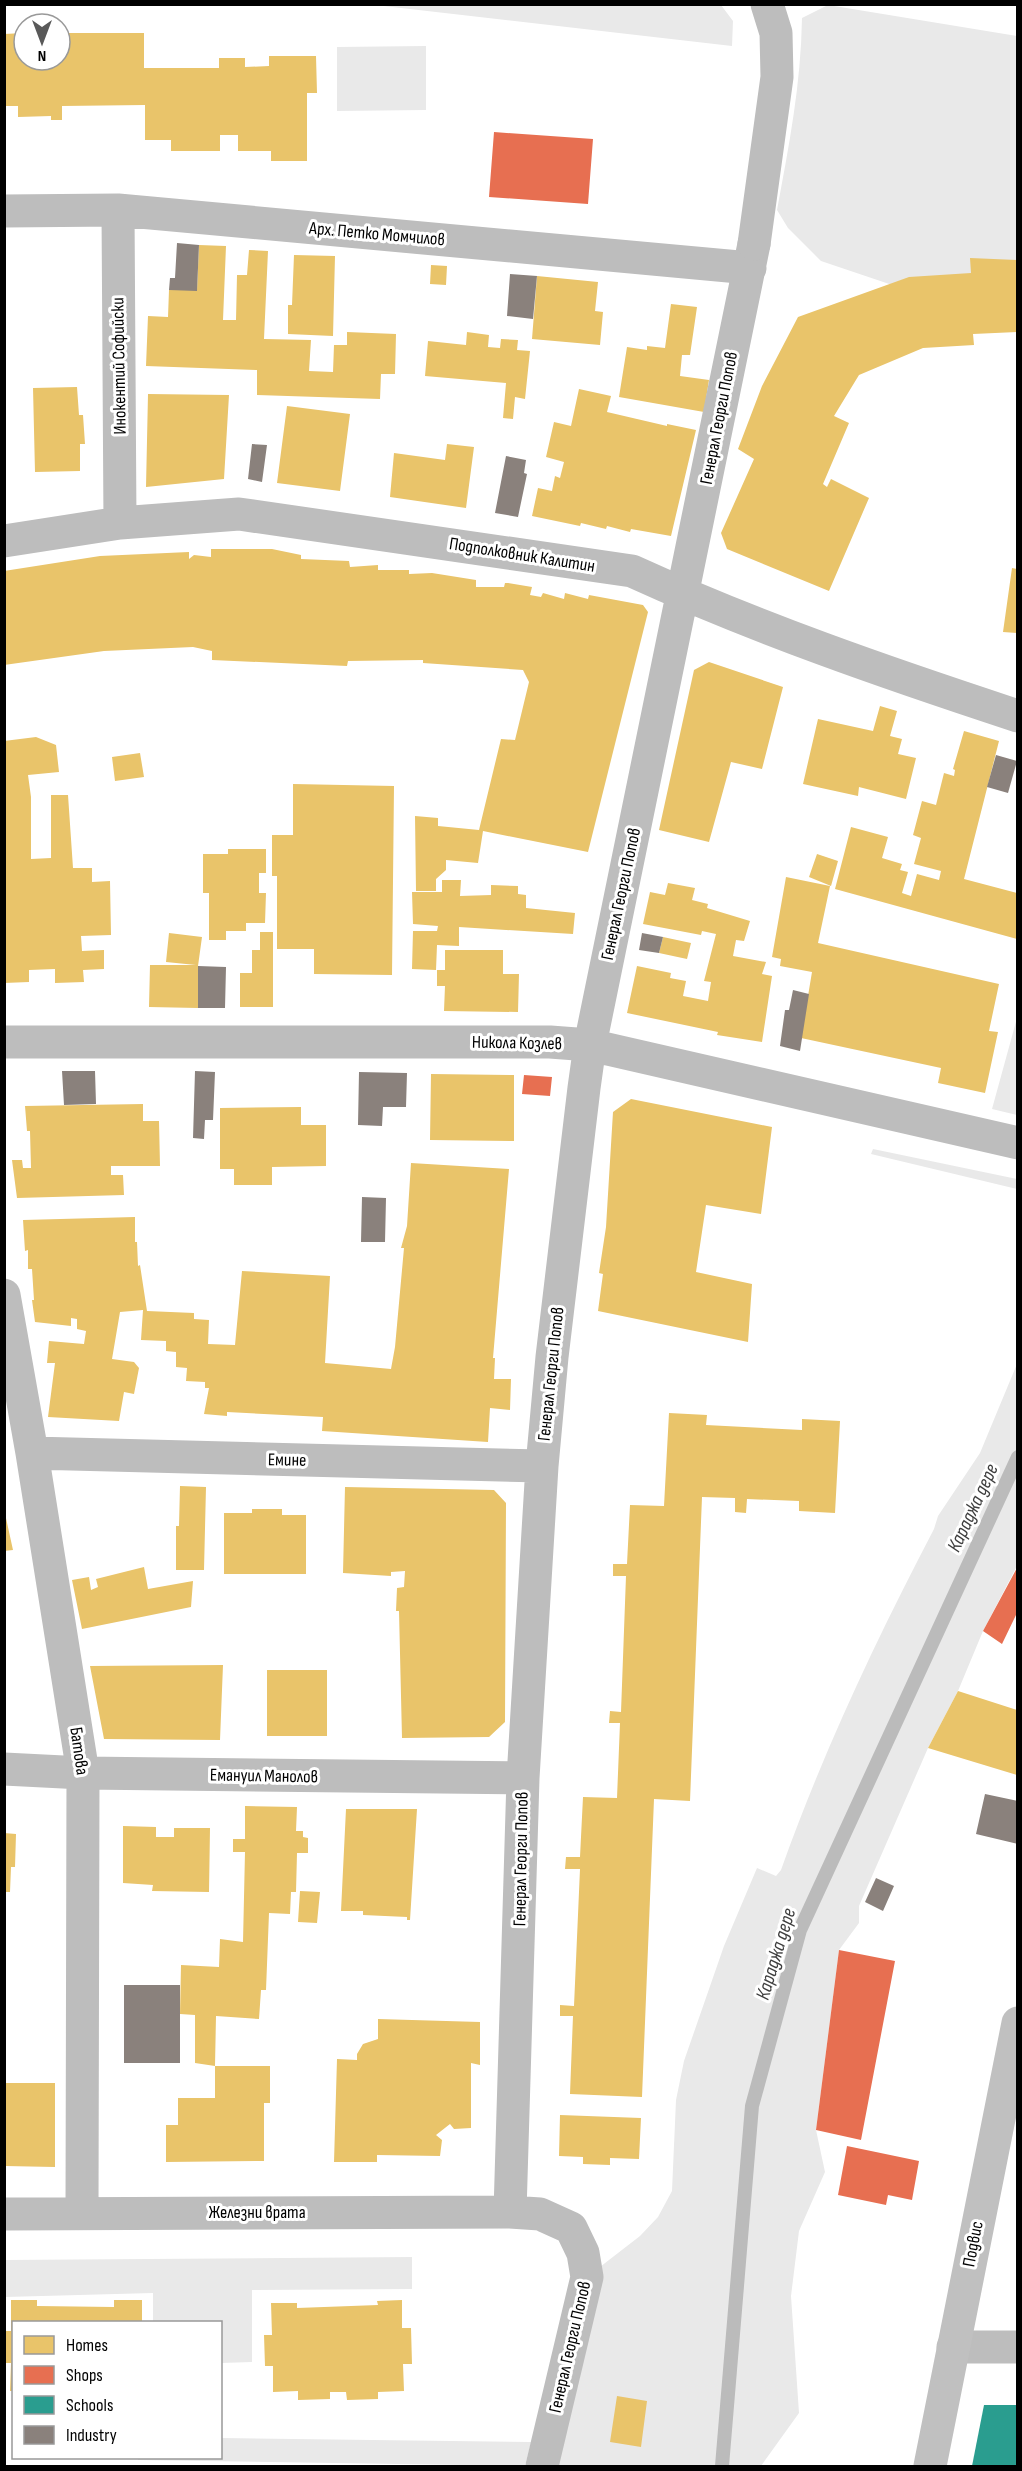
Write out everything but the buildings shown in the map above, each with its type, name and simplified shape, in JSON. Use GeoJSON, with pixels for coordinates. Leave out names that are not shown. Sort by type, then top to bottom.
{"type":"FeatureCollection","features":[{"type":"Feature","properties":{"kind":"main road","name":"Генерал Георги Попов"},"geometry":{"type":"LineString","coordinates":[[542,2466],[587,2277],[583,2253],[571,2228],[540,2214],[510,2212],[523,1778],[542,1466],[552,1357],[590,1045],[752,256],[777,77],[776,33],[767,4]]}},
{"type":"Feature","properties":{"kind":"main road","name":"Арх. Петко Момчилов"},"geometry":{"type":"LineString","coordinates":[[4,211],[117,210],[752,256]]}},
{"type":"Feature","properties":{"kind":"main road","name":"Инокентий Софийски"},"geometry":{"type":"LineString","coordinates":[[117,210],[120,523]]}},
{"type":"Feature","properties":{"kind":"main road","name":"Подполковник Калитин"},"geometry":{"type":"LineString","coordinates":[[4,541],[120,523],[239,514],[632,571],[683,595],[834,654],[1017,716]]}},
{"type":"Feature","properties":{"kind":"main road","name":"Никола Козлев"},"geometry":{"type":"LineString","coordinates":[[4,1042],[550,1042],[590,1045],[1017,1143]]}},
{"type":"Feature","properties":{"kind":"main road","name":"Батова"},"geometry":{"type":"LineString","coordinates":[[4,1295],[32,1453],[83,1773],[82,2213]]}},
{"type":"Feature","properties":{"kind":"main road","name":"Емине"},"geometry":{"type":"LineString","coordinates":[[32,1453],[542,1466]]}},
{"type":"Feature","properties":{"kind":"main road","name":"Емануил Манолов"},"geometry":{"type":"LineString","coordinates":[[4,1769],[83,1773],[523,1778]]}},
{"type":"Feature","properties":{"kind":"main road","name":"Железни врата"},"geometry":{"type":"LineString","coordinates":[[4,2214],[510,2212]]}},
{"type":"Feature","properties":{"kind":"main road"},"geometry":{"type":"LineString","coordinates":[[953,2347],[1017,2347]]}},
{"type":"Feature","properties":{"kind":"street","name":"Подвис"},"geometry":{"type":"LineString","coordinates":[[930,2466],[1017,2023]]}},
{"type":"Feature","properties":{"kind":"shaded area"},"geometry":{"type":"Polygon","coordinates":[[[375,5],[721,5],[733,21],[732,46],[375,5]]]}},
{"type":"Feature","properties":{"kind":"shaded area"},"geometry":{"type":"Polygon","coordinates":[[[828,5],[1017,36],[1017,294],[907,290],[821,261],[788,228],[777,210],[797,91],[802,18],[828,5]]]}},
{"type":"Feature","properties":{"kind":"shaded area"},"geometry":{"type":"Polygon","coordinates":[[[426,46],[426,110],[337,111],[337,47],[426,46]]]}},
{"type":"Feature","properties":{"kind":"shaded area"},"geometry":{"type":"Polygon","coordinates":[[[1017,1018],[1017,1115],[992,1109],[1017,1018]]]}},
{"type":"Feature","properties":{"kind":"shaded area"},"geometry":{"type":"Polygon","coordinates":[[[873,1149],[1017,1179],[1017,1189],[871,1154],[873,1149]]]}},
{"type":"Feature","properties":{"kind":"shaded area"},"geometry":{"type":"Polygon","coordinates":[[[1017,1364],[1017,1566],[983,1631],[958,1691],[928,1748],[859,1906],[859,1923],[839,1950],[816,2130],[825,2172],[799,2231],[791,2296],[799,2413],[761,2466],[542,2466],[587,2277],[640,2236],[658,2217],[672,2191],[676,2100],[684,2061],[724,1946],[757,1868],[776,1876],[781,1870],[814,1783],[871,1655],[934,1529],[938,1516],[980,1453],[1017,1364]]]}},
{"type":"Feature","properties":{"kind":"shaded area"},"geometry":{"type":"Polygon","coordinates":[[[412,2257],[412,2289],[252,2290],[252,2362],[222,2363],[222,2321],[153,2321],[153,2293],[5,2297],[5,2260],[412,2257]]]}},
{"type":"Feature","properties":{"kind":"shaded area"},"geometry":{"type":"Polygon","coordinates":[[[222,2438],[531,2442],[525,2466],[138,2460],[222,2459],[222,2438]]]}},
{"type":"Feature","properties":{"kind":"waterway","name":"Караджа дере"},"geometry":{"type":"LineString","coordinates":[[722,2466],[752,2106],[800,1930],[1018,1457]]}}]}
